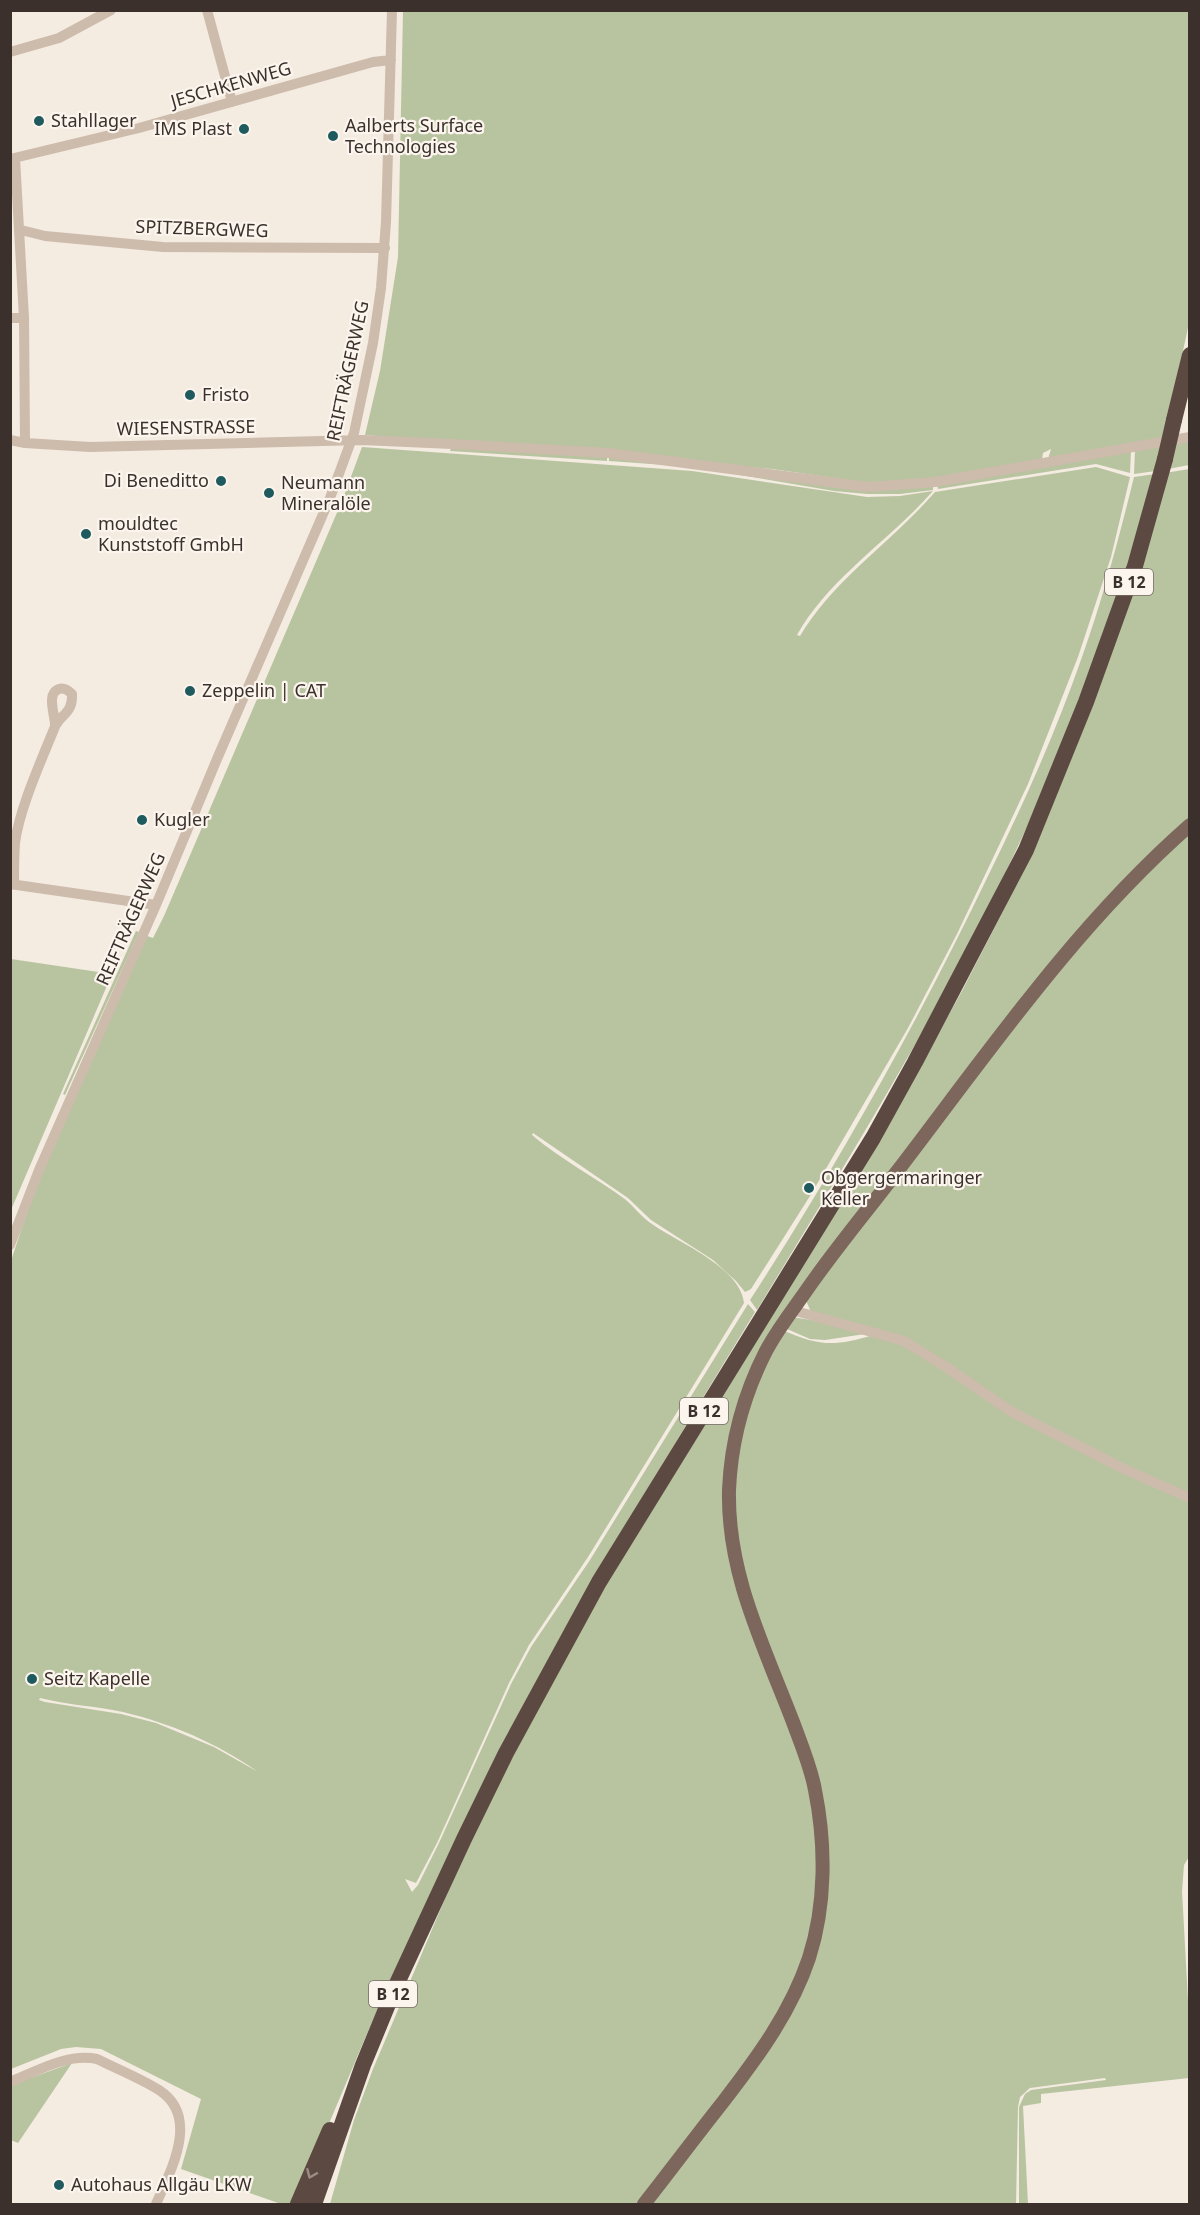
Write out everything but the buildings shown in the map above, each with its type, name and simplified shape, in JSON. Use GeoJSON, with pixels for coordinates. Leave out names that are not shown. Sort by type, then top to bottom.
{"type":"FeatureCollection","features":[{"type":"Feature","properties":{"kind":"highway","name":"B 12"},"geometry":{"type":"LineString","coordinates":[[314,2205],[363,2065],[393,1992],[506,1753],[618,1552],[873,1138],[1003,896],[1030,840],[1086,702],[1135,566],[1165,459],[1190,355]]}},
{"type":"Feature","properties":{"kind":"highway","name":"B 12"},"geometry":{"type":"LineString","coordinates":[[327,2205],[352,2120],[363,2065]]}},
{"type":"Feature","properties":{"kind":"highway"},"geometry":{"type":"LineString","coordinates":[[298,2205],[336,2115],[363,2065]]}},
{"type":"Feature","properties":{"kind":"main road"},"geometry":{"type":"LineString","coordinates":[[644,2205],[756,2059],[780,2020],[796,1991],[810,1955],[818,1920],[823,1867],[822,1834],[815,1786],[747,1605],[735,1563],[729,1511],[731,1468],[736,1430],[746,1395],[765,1352],[825,1264],[1056,964],[1135,875],[1190,825]]}},
{"type":"Feature","properties":{"kind":"street"},"geometry":{"type":"LineString","coordinates":[[10,52],[58,38],[111,10]]}},
{"type":"Feature","properties":{"kind":"street"},"geometry":{"type":"LineString","coordinates":[[207,10],[232,102]]}},
{"type":"Feature","properties":{"kind":"street","name":"REIFTRÄGERWEG"},"geometry":{"type":"LineString","coordinates":[[10,1245],[39,1170],[357,440],[373,343],[385,248],[392,10]]}},
{"type":"Feature","properties":{"kind":"street","name":"JESCHKENWEG"},"geometry":{"type":"LineString","coordinates":[[13,159],[139,128],[373,62],[391,60]]}},
{"type":"Feature","properties":{"kind":"street"},"geometry":{"type":"LineString","coordinates":[[13,159],[21,230],[25,443]]}},
{"type":"Feature","properties":{"kind":"street","name":"SPITZBERGWEG"},"geometry":{"type":"LineString","coordinates":[[21,230],[45,236],[163,247],[385,248]]}},
{"type":"Feature","properties":{"kind":"street"},"geometry":{"type":"LineString","coordinates":[[10,318],[24,318]]}},
{"type":"Feature","properties":{"kind":"street","name":"WIESENSTRASSE"},"geometry":{"type":"LineString","coordinates":[[10,440],[90,447],[357,440],[445,444],[608,453],[868,487],[935,482],[1190,437]]}},
{"type":"Feature","properties":{"kind":"street"},"geometry":{"type":"LineString","coordinates":[[55,725],[22,816],[15,842],[12,884],[156,905]]}},
{"type":"Feature","properties":{"kind":"street"},"geometry":{"type":"LineString","coordinates":[[792,1310],[904,1341],[1012,1412],[1124,1469],[1190,1498]]}},
{"type":"Feature","properties":{"kind":"street"},"geometry":{"type":"LineString","coordinates":[[10,2082],[67,2059],[87,2057],[97,2059],[160,2091],[175,2108],[180,2133],[177,2153],[156,2205]]}},
{"type":"Feature","properties":{"kind":"green space"},"geometry":{"type":"Polygon","coordinates":[[[403,11],[1189,11],[1189,323],[1164,439],[1048,459],[1051,449],[1043,453],[1042,460],[927,479],[869,483],[772,469],[365,435],[380,371],[398,257],[403,11]]]}},
{"type":"Feature","properties":{"kind":"green space"},"geometry":{"type":"Polygon","coordinates":[[[1189,440],[1189,465],[1168,469],[1176,442],[1189,440]]]}},
{"type":"Feature","properties":{"kind":"green space"},"geometry":{"type":"Polygon","coordinates":[[[452,446],[607,457],[607,461],[450,451],[452,446]]]}},
{"type":"Feature","properties":{"kind":"green space"},"geometry":{"type":"Polygon","coordinates":[[[1161,446],[1156,471],[1134,474],[1135,450],[1161,446]]]}},
{"type":"Feature","properties":{"kind":"green space"},"geometry":{"type":"Polygon","coordinates":[[[362,447],[692,471],[867,497],[900,496],[933,491],[826,595],[810,614],[797,635],[800,636],[829,596],[935,492],[1096,467],[1130,477],[1111,557],[1078,657],[1028,784],[957,934],[908,1028],[810,1196],[751,1289],[745,1292],[736,1281],[713,1260],[651,1220],[628,1198],[533,1133],[532,1135],[626,1200],[649,1222],[719,1266],[740,1290],[744,1303],[588,1557],[529,1645],[509,1683],[437,1843],[416,1883],[405,1879],[412,1892],[418,1885],[439,1843],[511,1684],[531,1647],[590,1560],[748,1304],[755,1312],[592,1580],[499,1750],[385,1991],[295,2204],[281,2204],[181,2169],[201,2099],[101,2049],[76,2047],[61,2049],[11,2069],[11,1261],[56,1137],[147,936],[153,938],[164,916],[342,501],[362,447]],[[40,1698],[39,1700],[121,1714],[156,1723],[214,1747],[258,1772],[211,1744],[158,1722],[123,1712],[40,1698]]]}},
{"type":"Feature","properties":{"kind":"green space"},"geometry":{"type":"Polygon","coordinates":[[[1131,451],[1130,473],[1096,464],[938,489],[937,484],[1131,451]]]}},
{"type":"Feature","properties":{"kind":"green space"},"geometry":{"type":"Polygon","coordinates":[[[609,457],[692,465],[868,490],[933,485],[933,490],[900,494],[834,491],[693,467],[609,461],[609,457]]]}},
{"type":"Feature","properties":{"kind":"green space"},"geometry":{"type":"Polygon","coordinates":[[[1189,469],[1189,820],[1095,911],[940,1106],[787,1306],[761,1351],[742,1394],[732,1429],[726,1469],[725,1508],[732,1511],[735,1463],[752,1395],[760,1373],[782,1330],[806,1339],[827,1343],[848,1342],[873,1335],[874,1331],[811,1312],[805,1298],[1099,916],[1189,830],[1190,1855],[1184,1865],[1182,1891],[1189,2019],[1189,2078],[1041,2094],[1041,2103],[1023,2106],[1028,2204],[1019,2204],[1019,2107],[1025,2094],[1031,2090],[1106,2080],[1105,2078],[1030,2088],[1020,2097],[1018,2107],[1016,2204],[330,2204],[354,2120],[373,2069],[469,1842],[513,1754],[605,1586],[720,1401],[908,1089],[962,991],[1005,907],[1062,781],[1093,704],[1140,567],[1165,473],[1189,469]]]}},
{"type":"Feature","properties":{"kind":"green space"},"geometry":{"type":"Polygon","coordinates":[[[1155,474],[1094,663],[1058,755],[1018,846],[959,965],[927,1023],[757,1310],[750,1300],[846,1145],[876,1092],[934,985],[1001,849],[1050,741],[1072,685],[1097,613],[1134,477],[1155,474]]]}},
{"type":"Feature","properties":{"kind":"green space"},"geometry":{"type":"Polygon","coordinates":[[[136,931],[139,932],[65,1095],[63,1094],[136,931]]]}},
{"type":"Feature","properties":{"kind":"green space"},"geometry":{"type":"Polygon","coordinates":[[[10,959],[112,974],[11,1210],[10,959]]]}},
{"type":"Feature","properties":{"kind":"green space"},"geometry":{"type":"Polygon","coordinates":[[[792,1317],[865,1334],[825,1340],[810,1339],[787,1329],[792,1317]]]}},
{"type":"Feature","properties":{"kind":"green space"},"geometry":{"type":"Polygon","coordinates":[[[72,2063],[18,2143],[11,2140],[11,2085],[72,2063]]]}},
{"type":"Feature","properties":{"kind":"place","name":"Stahllager"},"geometry":{"type":"Point","coordinates":[39,121]}},
{"type":"Feature","properties":{"kind":"place","name":"IMS Plast"},"geometry":{"type":"Point","coordinates":[244,129]}},
{"type":"Feature","properties":{"kind":"place","name":"Aalberts Surface Technologies"},"geometry":{"type":"Point","coordinates":[333,136]}},
{"type":"Feature","properties":{"kind":"place","name":"Fristo"},"geometry":{"type":"Point","coordinates":[190,395]}},
{"type":"Feature","properties":{"kind":"place","name":"Di Beneditto"},"geometry":{"type":"Point","coordinates":[221,481]}},
{"type":"Feature","properties":{"kind":"place","name":"Neumann Mineralöle"},"geometry":{"type":"Point","coordinates":[269,493]}},
{"type":"Feature","properties":{"kind":"place","name":"mouldtec Kunststoff GmbH"},"geometry":{"type":"Point","coordinates":[86,534]}},
{"type":"Feature","properties":{"kind":"place","name":"Zeppelin | CAT"},"geometry":{"type":"Point","coordinates":[190,691]}},
{"type":"Feature","properties":{"kind":"place","name":"Kugler"},"geometry":{"type":"Point","coordinates":[142,820]}},
{"type":"Feature","properties":{"kind":"place","name":"Obgergermaringer Keller"},"geometry":{"type":"Point","coordinates":[809,1188]}},
{"type":"Feature","properties":{"kind":"place","name":"Seitz Kapelle"},"geometry":{"type":"Point","coordinates":[32,1679]}},
{"type":"Feature","properties":{"kind":"place","name":"Autohaus Allgäu LKW"},"geometry":{"type":"Point","coordinates":[59,2185]}}]}
